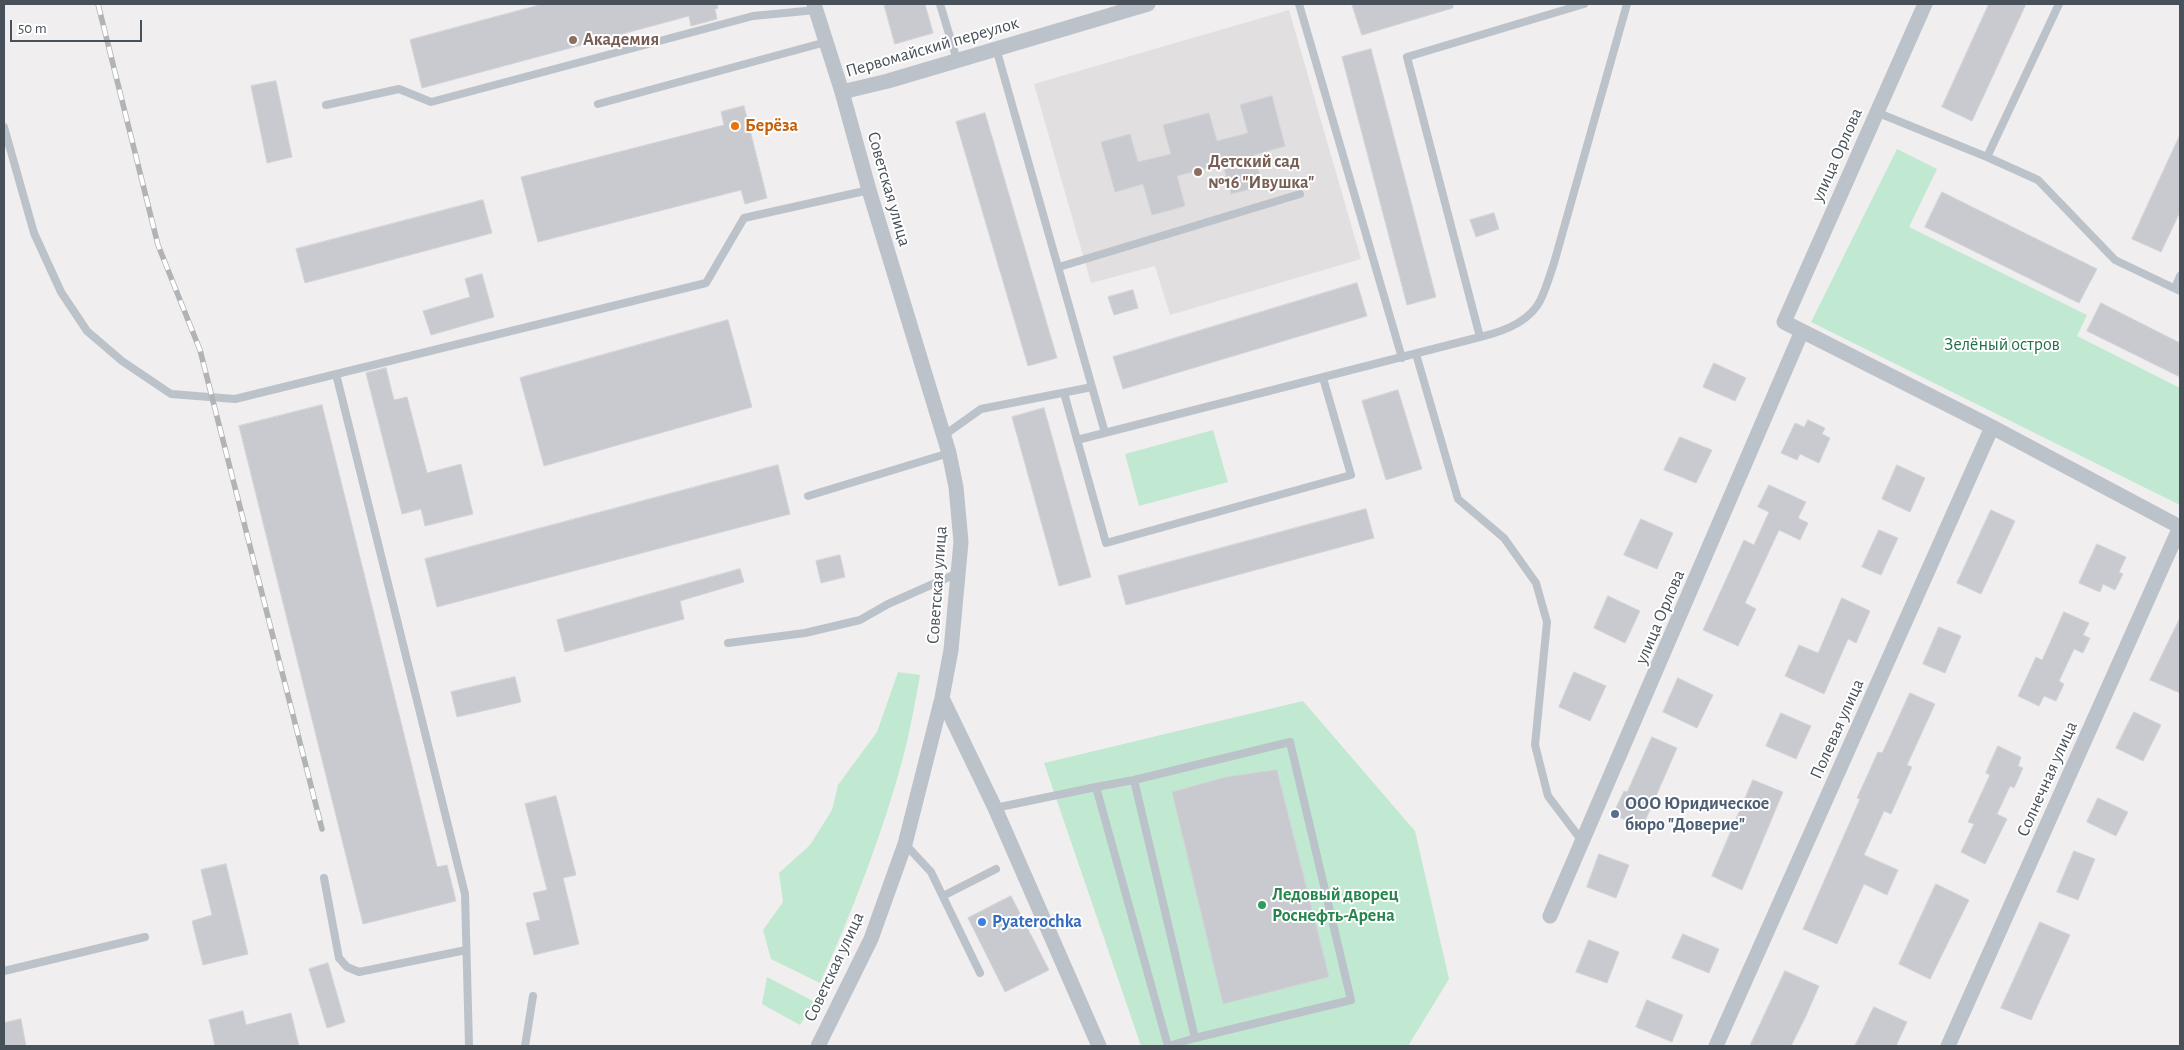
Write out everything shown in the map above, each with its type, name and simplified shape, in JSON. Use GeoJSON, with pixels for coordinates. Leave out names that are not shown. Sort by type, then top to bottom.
{"type":"FeatureCollection","features":[{"type":"Feature","properties":{"kind":"street","name":"Первомайский переулок"},"geometry":{"type":"LineString","coordinates":[[842,92],[1148,4]]}},
{"type":"Feature","properties":{"kind":"street","name":"улица Орлова"},"geometry":{"type":"LineString","coordinates":[[1550,916],[1802,331],[1784,322],[1925,4]]}},
{"type":"Feature","properties":{"kind":"street","name":"Советская улица"},"geometry":{"type":"LineString","coordinates":[[815,7],[949,453],[961,518],[962,542],[951,650],[942,698],[905,844],[871,939],[818,1046]]}},
{"type":"Feature","properties":{"kind":"street"},"geometry":{"type":"LineString","coordinates":[[1802,331],[1992,427],[2180,527]]}},
{"type":"Feature","properties":{"kind":"street","name":"Полевая улица"},"geometry":{"type":"LineString","coordinates":[[1716,1046],[1992,427]]}},
{"type":"Feature","properties":{"kind":"street","name":"Солнечная улица"},"geometry":{"type":"LineString","coordinates":[[1948,1046],[2180,527]]}},
{"type":"Feature","properties":{"kind":"street"},"geometry":{"type":"LineString","coordinates":[[942,698],[995,808],[1099,1046]]}},
{"type":"Feature","properties":{"kind":"lane"},"geometry":{"type":"LineString","coordinates":[[940,4],[957,60]]}},
{"type":"Feature","properties":{"kind":"lane"},"geometry":{"type":"LineString","coordinates":[[1299,4],[1402,358]]}},
{"type":"Feature","properties":{"kind":"lane"},"geometry":{"type":"LineString","coordinates":[[1480,337],[1407,56],[1584,4]]}},
{"type":"Feature","properties":{"kind":"lane"},"geometry":{"type":"LineString","coordinates":[[1077,440],[1500,332],[1521,321],[1540,302],[1554,263],[1626,4]]}},
{"type":"Feature","properties":{"kind":"lane"},"geometry":{"type":"LineString","coordinates":[[1987,157],[2060,4]]}},
{"type":"Feature","properties":{"kind":"lane"},"geometry":{"type":"LineString","coordinates":[[326,105],[399,89],[431,102],[753,16],[815,7]]}},
{"type":"Feature","properties":{"kind":"lane"},"geometry":{"type":"LineString","coordinates":[[598,104],[826,42]]}},
{"type":"Feature","properties":{"kind":"lane"},"geometry":{"type":"LineString","coordinates":[[996,48],[1105,433]]}},
{"type":"Feature","properties":{"kind":"lane"},"geometry":{"type":"LineString","coordinates":[[1876,112],[2038,180],[2115,260],[2177,289],[2180,276]]}},
{"type":"Feature","properties":{"kind":"lane"},"geometry":{"type":"LineString","coordinates":[[4,127],[34,233],[61,292],[87,331],[122,361],[171,394],[235,399],[706,283],[744,218],[869,190]]}},
{"type":"Feature","properties":{"kind":"lane"},"geometry":{"type":"LineString","coordinates":[[1059,267],[1300,194]]}},
{"type":"Feature","properties":{"kind":"lane"},"geometry":{"type":"LineString","coordinates":[[1416,354],[1458,499],[1504,538],[1536,584],[1547,622],[1536,745],[1548,796],[1583,843]]}},
{"type":"Feature","properties":{"kind":"lane"},"geometry":{"type":"LineString","coordinates":[[336,374],[465,894],[469,1046]]}},
{"type":"Feature","properties":{"kind":"lane"},"geometry":{"type":"LineString","coordinates":[[1064,393],[1106,543],[1351,475],[1323,378]]}},
{"type":"Feature","properties":{"kind":"lane"},"geometry":{"type":"LineString","coordinates":[[943,436],[981,409],[1092,387]]}},
{"type":"Feature","properties":{"kind":"lane"},"geometry":{"type":"LineString","coordinates":[[808,496],[949,453]]}},
{"type":"Feature","properties":{"kind":"lane"},"geometry":{"type":"LineString","coordinates":[[728,643],[806,633],[860,620],[888,604],[958,572]]}},
{"type":"Feature","properties":{"kind":"lane"},"geometry":{"type":"LineString","coordinates":[[995,808],[1096,787],[1134,780],[1290,742],[1351,1000],[1168,1046],[1096,787]]}},
{"type":"Feature","properties":{"kind":"lane"},"geometry":{"type":"LineString","coordinates":[[1134,780],[1195,1038]]}},
{"type":"Feature","properties":{"kind":"lane"},"geometry":{"type":"LineString","coordinates":[[905,844],[931,872],[980,973]]}},
{"type":"Feature","properties":{"kind":"lane"},"geometry":{"type":"LineString","coordinates":[[943,896],[996,869]]}},
{"type":"Feature","properties":{"kind":"lane"},"geometry":{"type":"LineString","coordinates":[[324,878],[339,958],[347,967],[359,972],[466,950]]}},
{"type":"Feature","properties":{"kind":"lane"},"geometry":{"type":"LineString","coordinates":[[4,971],[146,937]]}},
{"type":"Feature","properties":{"kind":"lane"},"geometry":{"type":"LineString","coordinates":[[525,1046],[533,996]]}},
{"type":"Feature","properties":{"kind":"shaded area","name":"Детский сад №16 \"Ивушка\""},"geometry":{"type":"Polygon","coordinates":[[[1289,10],[1361,259],[1170,315],[1155,266],[1091,283],[1034,84],[1289,10]]]}},
{"type":"Feature","properties":{"kind":"green space","name":"Зелёный остров"},"geometry":{"type":"Polygon","coordinates":[[[1897,149],[1937,169],[1909,227],[2087,315],[2077,336],[2180,388],[2180,505],[1811,322],[1897,149]]]}},
{"type":"Feature","properties":{"kind":"green space"},"geometry":{"type":"Polygon","coordinates":[[[1213,430],[1228,482],[1139,506],[1125,454],[1213,430]]]}},
{"type":"Feature","properties":{"kind":"green space"},"geometry":{"type":"Polygon","coordinates":[[[898,672],[920,675],[903,758],[866,872],[820,983],[771,959],[763,930],[783,902],[779,873],[810,845],[832,810],[838,785],[877,732],[898,672]]]}},
{"type":"Feature","properties":{"kind":"green space","name":"Ледовый дворец Роснефть-Арена"},"geometry":{"type":"Polygon","coordinates":[[[1303,701],[1415,831],[1449,979],[1408,1046],[1141,1046],[1044,763],[1303,701]]]}},
{"type":"Feature","properties":{"kind":"green space"},"geometry":{"type":"Polygon","coordinates":[[[767,977],[815,1002],[800,1025],[762,1004],[767,977]]]}},
{"type":"Feature","properties":{"kind":"building"},"geometry":{"type":"Polygon","coordinates":[[[543,4],[717,4],[718,8],[715,9],[717,19],[691,26],[689,16],[422,88],[410,40],[543,4]]]}},
{"type":"Feature","properties":{"kind":"building"},"geometry":{"type":"Polygon","coordinates":[[[884,4],[925,4],[933,33],[895,44],[884,4]]]}},
{"type":"Feature","properties":{"kind":"building"},"geometry":{"type":"Polygon","coordinates":[[[1352,4],[1453,4],[1453,8],[1362,35],[1352,4]]]}},
{"type":"Feature","properties":{"kind":"building"},"geometry":{"type":"Polygon","coordinates":[[[1989,4],[2026,4],[1972,121],[1942,107],[1989,4]]]}},
{"type":"Feature","properties":{"kind":"building"},"geometry":{"type":"Polygon","coordinates":[[[1371,49],[1436,297],[1407,305],[1342,57],[1371,49]]]}},
{"type":"Feature","properties":{"kind":"building"},"geometry":{"type":"Polygon","coordinates":[[[276,81],[292,157],[267,163],[251,86],[276,81]]]}},
{"type":"Feature","properties":{"kind":"building"},"geometry":{"type":"Polygon","coordinates":[[[1272,96],[1285,146],[1254,155],[1263,186],[1231,194],[1223,164],[1177,176],[1185,206],[1152,215],[1143,184],[1115,192],[1101,142],[1130,134],[1138,162],[1171,154],[1163,125],[1209,113],[1217,141],[1248,133],[1240,105],[1272,96]]]}},
{"type":"Feature","properties":{"kind":"building"},"geometry":{"type":"Polygon","coordinates":[[[744,106],[767,198],[745,204],[741,190],[538,242],[521,177],[724,125],[721,112],[744,106]]]}},
{"type":"Feature","properties":{"kind":"building"},"geometry":{"type":"Polygon","coordinates":[[[985,113],[1057,358],[1028,366],[956,122],[985,113]]]}},
{"type":"Feature","properties":{"kind":"building"},"geometry":{"type":"Polygon","coordinates":[[[2180,135],[2180,212],[2161,252],[2132,239],[2180,135]]]}},
{"type":"Feature","properties":{"kind":"building"},"geometry":{"type":"Polygon","coordinates":[[[1942,192],[2097,269],[2079,303],[1925,227],[1942,192]]]}},
{"type":"Feature","properties":{"kind":"building"},"geometry":{"type":"Polygon","coordinates":[[[483,200],[492,233],[305,283],[296,249],[483,200]]]}},
{"type":"Feature","properties":{"kind":"building"},"geometry":{"type":"Polygon","coordinates":[[[1494,213],[1499,229],[1476,237],[1470,220],[1494,213]]]}},
{"type":"Feature","properties":{"kind":"building"},"geometry":{"type":"Polygon","coordinates":[[[482,274],[494,317],[431,335],[423,311],[470,297],[465,279],[482,274]]]}},
{"type":"Feature","properties":{"kind":"building"},"geometry":{"type":"Polygon","coordinates":[[[1357,283],[1367,316],[1123,389],[1113,357],[1357,283]]]}},
{"type":"Feature","properties":{"kind":"building"},"geometry":{"type":"Polygon","coordinates":[[[1133,290],[1138,308],[1114,315],[1108,297],[1133,290]]]}},
{"type":"Feature","properties":{"kind":"building"},"geometry":{"type":"Polygon","coordinates":[[[2101,303],[2180,343],[2180,377],[2087,331],[2101,303]]]}},
{"type":"Feature","properties":{"kind":"building"},"geometry":{"type":"Polygon","coordinates":[[[728,320],[752,407],[544,466],[520,378],[728,320]]]}},
{"type":"Feature","properties":{"kind":"building"},"geometry":{"type":"Polygon","coordinates":[[[1714,363],[1746,378],[1735,401],[1703,387],[1714,363]]]}},
{"type":"Feature","properties":{"kind":"building"},"geometry":{"type":"Polygon","coordinates":[[[386,368],[394,400],[407,397],[427,473],[461,464],[473,514],[425,526],[421,509],[402,514],[366,373],[386,368]]]}},
{"type":"Feature","properties":{"kind":"building"},"geometry":{"type":"Polygon","coordinates":[[[1398,390],[1422,469],[1386,480],[1362,401],[1398,390]]]}},
{"type":"Feature","properties":{"kind":"building"},"geometry":{"type":"Polygon","coordinates":[[[322,405],[437,867],[447,865],[456,901],[363,924],[239,426],[322,405]]]}},
{"type":"Feature","properties":{"kind":"building"},"geometry":{"type":"Polygon","coordinates":[[[1044,408],[1091,577],[1059,586],[1012,417],[1044,408]]]}},
{"type":"Feature","properties":{"kind":"building"},"geometry":{"type":"Polygon","coordinates":[[[1808,420],[1825,428],[1822,434],[1830,438],[1819,463],[1800,454],[1797,460],[1781,453],[1795,423],[1804,427],[1808,420]]]}},
{"type":"Feature","properties":{"kind":"building"},"geometry":{"type":"Polygon","coordinates":[[[1680,437],[1712,450],[1696,483],[1664,470],[1680,437]]]}},
{"type":"Feature","properties":{"kind":"building"},"geometry":{"type":"Polygon","coordinates":[[[778,465],[790,514],[437,607],[425,559],[778,465]]]}},
{"type":"Feature","properties":{"kind":"building"},"geometry":{"type":"Polygon","coordinates":[[[1897,465],[1925,478],[1910,512],[1882,499],[1897,465]]]}},
{"type":"Feature","properties":{"kind":"building"},"geometry":{"type":"Polygon","coordinates":[[[1769,485],[1806,502],[1798,518],[1808,523],[1800,540],[1779,530],[1745,603],[1756,609],[1738,646],[1703,630],[1744,540],[1754,545],[1769,512],[1758,507],[1769,485]]]}},
{"type":"Feature","properties":{"kind":"building"},"geometry":{"type":"Polygon","coordinates":[[[1366,509],[1374,538],[1126,605],[1118,576],[1366,509]]]}},
{"type":"Feature","properties":{"kind":"building"},"geometry":{"type":"Polygon","coordinates":[[[1991,510],[2015,521],[1981,594],[1957,583],[1991,510]]]}},
{"type":"Feature","properties":{"kind":"building"},"geometry":{"type":"Polygon","coordinates":[[[1641,519],[1673,533],[1657,569],[1624,555],[1641,519]]]}},
{"type":"Feature","properties":{"kind":"building"},"geometry":{"type":"Polygon","coordinates":[[[1879,530],[1898,538],[1881,575],[1862,567],[1879,530]]]}},
{"type":"Feature","properties":{"kind":"building"},"geometry":{"type":"Polygon","coordinates":[[[2097,544],[2126,557],[2119,572],[2123,574],[2115,590],[2103,584],[2100,592],[2079,583],[2097,544]]]}},
{"type":"Feature","properties":{"kind":"building"},"geometry":{"type":"Polygon","coordinates":[[[840,555],[845,577],[821,583],[816,561],[840,555]]]}},
{"type":"Feature","properties":{"kind":"building"},"geometry":{"type":"Polygon","coordinates":[[[740,569],[744,582],[680,601],[684,619],[565,652],[557,620],[740,569]]]}},
{"type":"Feature","properties":{"kind":"building"},"geometry":{"type":"Polygon","coordinates":[[[1608,596],[1640,611],[1625,643],[1594,628],[1608,596]]]}},
{"type":"Feature","properties":{"kind":"building"},"geometry":{"type":"Polygon","coordinates":[[[1842,598],[1870,611],[1856,643],[1848,639],[1824,694],[1785,676],[1799,645],[1818,653],[1842,598]]]}},
{"type":"Feature","properties":{"kind":"building"},"geometry":{"type":"Polygon","coordinates":[[[2064,612],[2089,623],[2083,635],[2090,638],[2083,653],[2074,649],[2059,681],[2064,684],[2056,701],[2044,696],[2039,706],[2018,696],[2036,657],[2042,660],[2064,612]]]}},
{"type":"Feature","properties":{"kind":"building"},"geometry":{"type":"Polygon","coordinates":[[[2180,618],[2180,693],[2150,680],[2180,618]]]}},
{"type":"Feature","properties":{"kind":"building"},"geometry":{"type":"Polygon","coordinates":[[[1939,627],[1961,636],[1945,673],[1923,664],[1939,627]]]}},
{"type":"Feature","properties":{"kind":"building"},"geometry":{"type":"Polygon","coordinates":[[[1574,672],[1606,686],[1590,721],[1559,707],[1574,672]]]}},
{"type":"Feature","properties":{"kind":"building"},"geometry":{"type":"Polygon","coordinates":[[[515,677],[521,702],[457,717],[451,692],[515,677]]]}},
{"type":"Feature","properties":{"kind":"building"},"geometry":{"type":"Polygon","coordinates":[[[1678,678],[1713,695],[1697,728],[1663,712],[1678,678]]]}},
{"type":"Feature","properties":{"kind":"building"},"geometry":{"type":"Polygon","coordinates":[[[1910,693],[1935,704],[1907,765],[1912,767],[1891,814],[1884,811],[1864,855],[1898,870],[1887,895],[1864,884],[1837,944],[1803,929],[1860,799],[1857,798],[1878,752],[1882,753],[1910,693]]]}},
{"type":"Feature","properties":{"kind":"building"},"geometry":{"type":"Polygon","coordinates":[[[2134,712],[2161,725],[2143,761],[2116,748],[2134,712]]]}},
{"type":"Feature","properties":{"kind":"building"},"geometry":{"type":"Polygon","coordinates":[[[1781,713],[1811,726],[1796,759],[1766,746],[1781,713]]]}},
{"type":"Feature","properties":{"kind":"building"},"geometry":{"type":"Polygon","coordinates":[[[1652,737],[1677,748],[1642,828],[1613,814],[1624,791],[1627,792],[1652,737]]]}},
{"type":"Feature","properties":{"kind":"building"},"geometry":{"type":"Polygon","coordinates":[[[1998,746],[2021,757],[2018,766],[2023,768],[2014,788],[2010,786],[1997,814],[2007,819],[1985,864],[1961,852],[1974,824],[1968,822],[1990,775],[1986,773],[1998,746]]]}},
{"type":"Feature","properties":{"kind":"building"},"geometry":{"type":"Polygon","coordinates":[[[1277,770],[1329,977],[1223,1004],[1172,792],[1226,777],[1277,770]]]}},
{"type":"Feature","properties":{"kind":"building"},"geometry":{"type":"Polygon","coordinates":[[[1753,780],[1783,792],[1742,890],[1712,876],[1753,780]]]}},
{"type":"Feature","properties":{"kind":"building"},"geometry":{"type":"Polygon","coordinates":[[[556,796],[576,875],[563,878],[579,944],[534,955],[526,923],[540,920],[533,893],[547,890],[525,804],[556,796]]]}},
{"type":"Feature","properties":{"kind":"building"},"geometry":{"type":"Polygon","coordinates":[[[2098,798],[2128,812],[2116,836],[2087,822],[2098,798]]]}},
{"type":"Feature","properties":{"kind":"building"},"geometry":{"type":"Polygon","coordinates":[[[2074,851],[2095,859],[2078,900],[2057,892],[2074,851]]]}},
{"type":"Feature","properties":{"kind":"building"},"geometry":{"type":"Polygon","coordinates":[[[1599,854],[1629,865],[1616,898],[1587,887],[1599,854]]]}},
{"type":"Feature","properties":{"kind":"building"},"geometry":{"type":"Polygon","coordinates":[[[226,864],[248,954],[203,965],[192,921],[212,915],[201,870],[226,864]]]}},
{"type":"Feature","properties":{"kind":"building"},"geometry":{"type":"Polygon","coordinates":[[[1936,884],[1969,900],[1930,979],[1899,964],[1936,884]]]}},
{"type":"Feature","properties":{"kind":"building"},"geometry":{"type":"Polygon","coordinates":[[[1011,896],[1049,970],[1005,992],[968,918],[1011,896]]]}},
{"type":"Feature","properties":{"kind":"building"},"geometry":{"type":"Polygon","coordinates":[[[2040,922],[2070,935],[2031,1020],[2001,1008],[2040,922]]]}},
{"type":"Feature","properties":{"kind":"building"},"geometry":{"type":"Polygon","coordinates":[[[1683,934],[1719,949],[1709,973],[1672,958],[1683,934]]]}},
{"type":"Feature","properties":{"kind":"building"},"geometry":{"type":"Polygon","coordinates":[[[1589,940],[1619,952],[1607,983],[1576,972],[1589,940]]]}},
{"type":"Feature","properties":{"kind":"building"},"geometry":{"type":"Polygon","coordinates":[[[328,963],[345,1022],[327,1028],[309,969],[328,963]]]}},
{"type":"Feature","properties":{"kind":"building"},"geometry":{"type":"Polygon","coordinates":[[[1785,971],[1819,986],[1805,1018],[1791,1046],[1750,1046],[1785,971]]]}},
{"type":"Feature","properties":{"kind":"building"},"geometry":{"type":"Polygon","coordinates":[[[1647,1000],[1683,1015],[1672,1042],[1636,1027],[1647,1000]]]}},
{"type":"Feature","properties":{"kind":"building"},"geometry":{"type":"Polygon","coordinates":[[[1874,1007],[1907,1022],[1896,1046],[1855,1046],[1874,1007]]]}},
{"type":"Feature","properties":{"kind":"building"},"geometry":{"type":"Polygon","coordinates":[[[243,1011],[246,1025],[291,1013],[299,1046],[215,1046],[209,1020],[243,1011]]]}},
{"type":"Feature","properties":{"kind":"building"},"geometry":{"type":"Polygon","coordinates":[[[21,1019],[26,1046],[4,1046],[4,1023],[21,1019]]]}},
{"type":"Feature","properties":{"kind":"railway"},"geometry":{"type":"LineString","coordinates":[[98,4],[158,245],[200,350],[322,829]]}},
{"type":"Feature","properties":{"kind":"place","name":"Академия"},"geometry":{"type":"Point","coordinates":[573,40]}},
{"type":"Feature","properties":{"kind":"place","name":"Берёза"},"geometry":{"type":"Point","coordinates":[735,126]}},
{"type":"Feature","properties":{"kind":"place","name":"Детский сад №16 \"Ивушка\""},"geometry":{"type":"Point","coordinates":[1198,172]}},
{"type":"Feature","properties":{"kind":"place","name":"ООО Юридическое бюро \"Доверие\""},"geometry":{"type":"Point","coordinates":[1615,814]}},
{"type":"Feature","properties":{"kind":"place","name":"Ледовый дворец Роснефть-Арена"},"geometry":{"type":"Point","coordinates":[1262,905]}},
{"type":"Feature","properties":{"kind":"place","name":"Pyaterochka"},"geometry":{"type":"Point","coordinates":[982,922]}}]}
